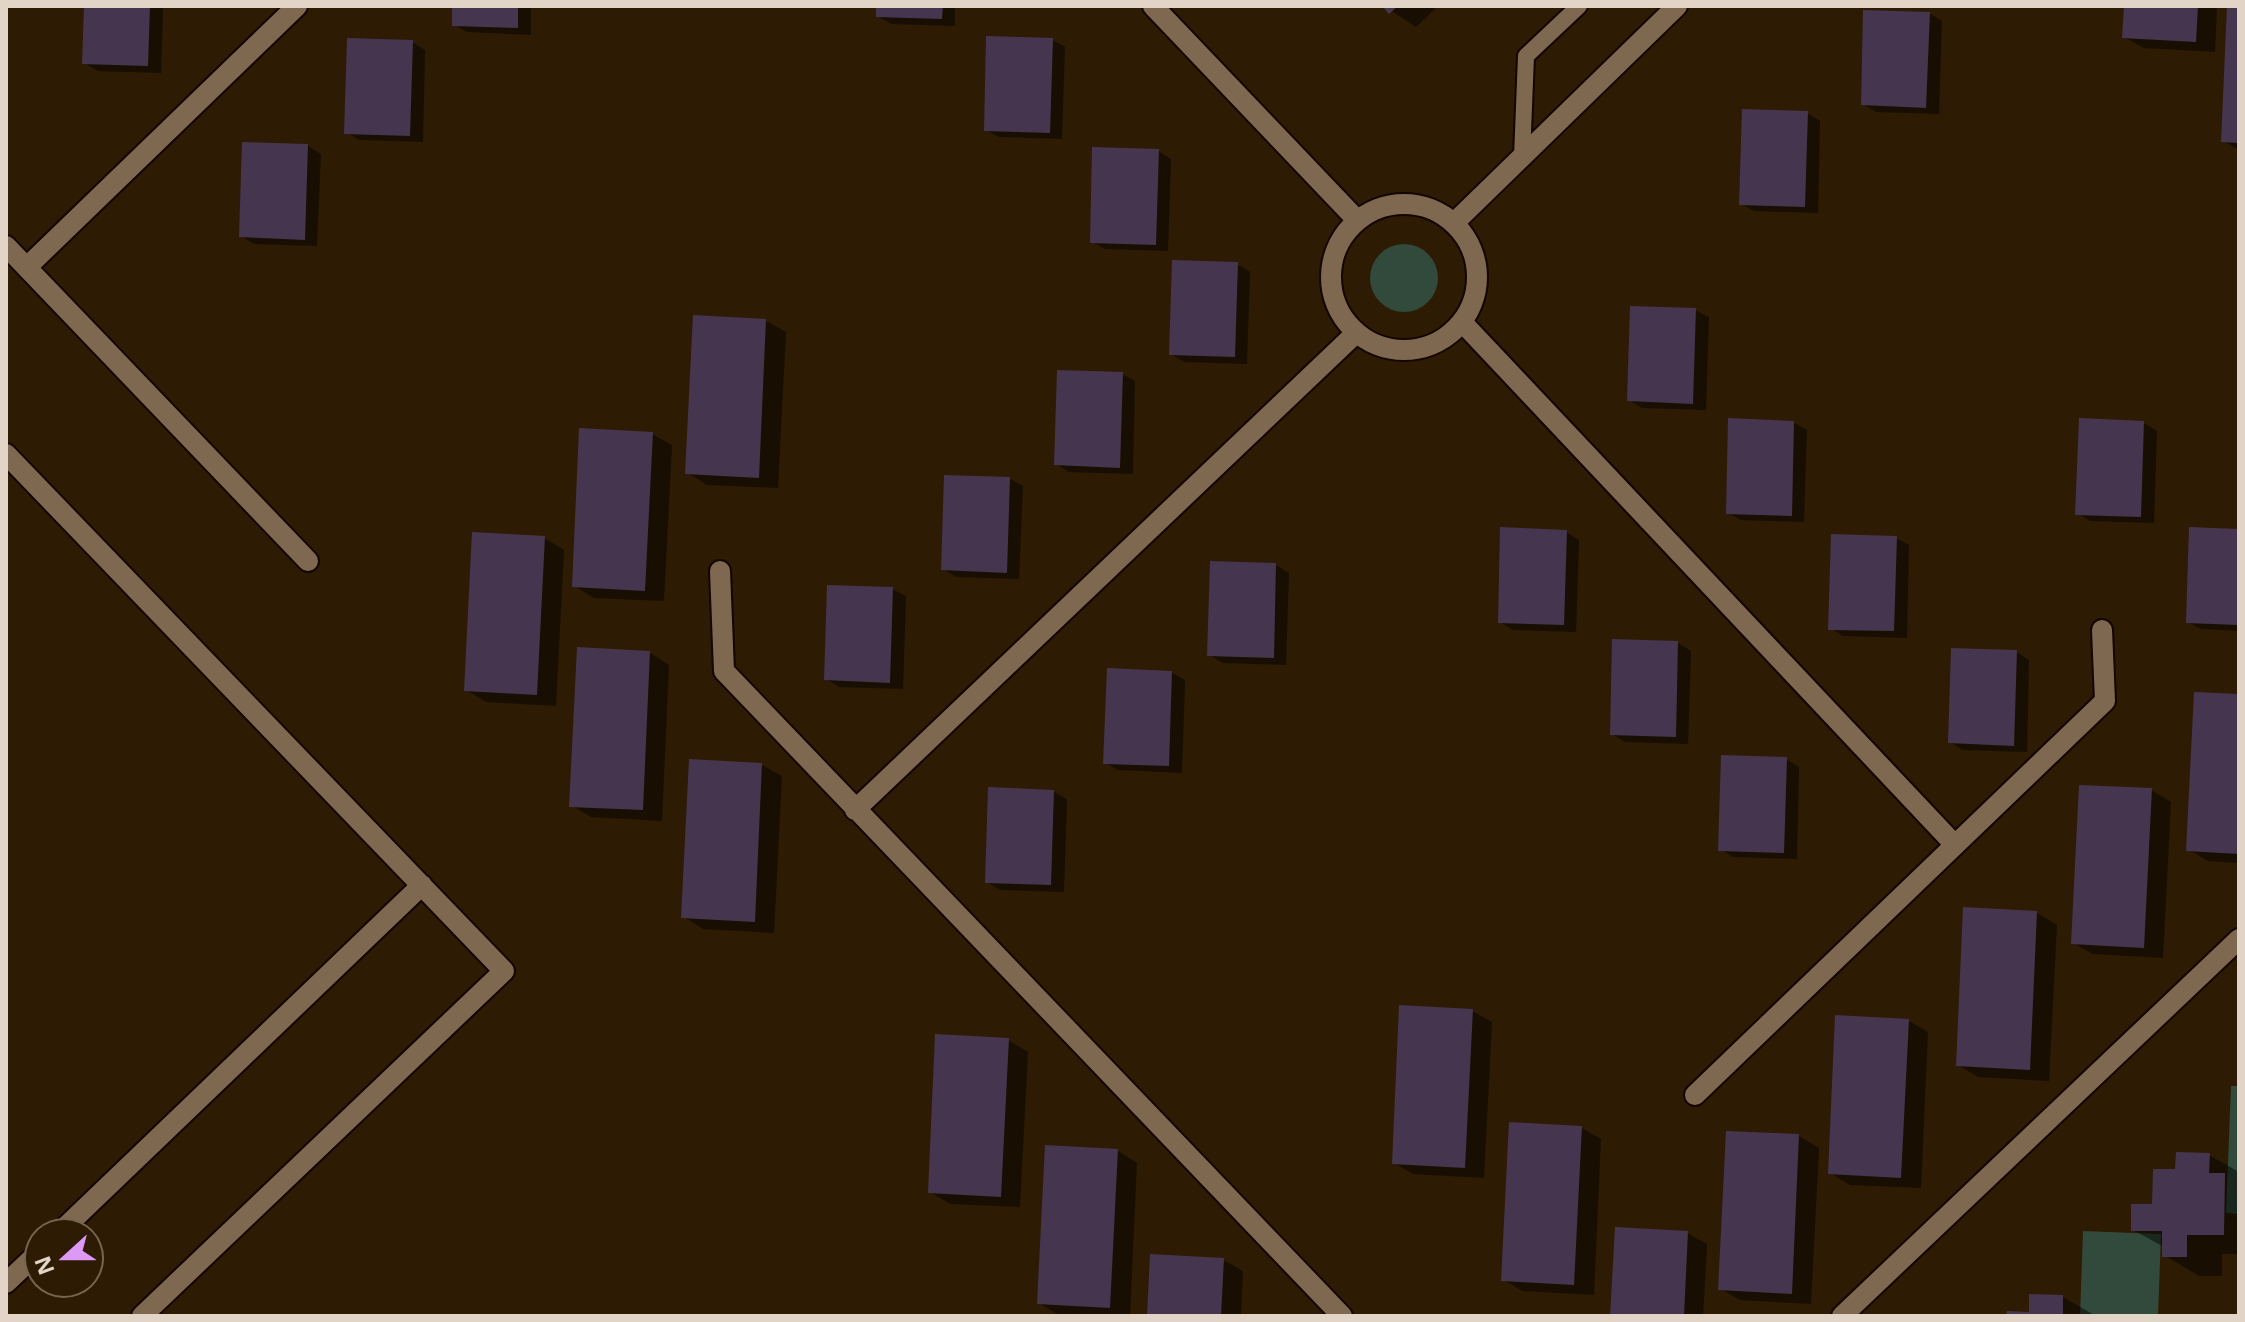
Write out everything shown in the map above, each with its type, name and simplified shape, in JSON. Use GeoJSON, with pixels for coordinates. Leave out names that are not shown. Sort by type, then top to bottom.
{"type":"FeatureCollection","features":[{"type":"Feature","properties":{"kind":"street"},"geometry":{"type":"LineString","coordinates":[[27,267],[297,6]]}},
{"type":"Feature","properties":{"kind":"street"},"geometry":{"type":"LineString","coordinates":[[1153,6],[1357,220]]}},
{"type":"Feature","properties":{"kind":"street"},"geometry":{"type":"LineString","coordinates":[[1454,223],[1677,6]]}},
{"type":"Feature","properties":{"kind":"street"},"geometry":{"type":"LineString","coordinates":[[1393,204],[1418,204],[1441,212],[1454,223],[1473,251],[1478,275],[1475,300],[1462,322],[1445,339],[1422,348],[1399,351],[1376,345],[1356,333],[1341,314],[1332,292],[1331,269],[1337,246],[1357,220],[1369,211],[1393,204]]}},
{"type":"Feature","properties":{"kind":"street"},"geometry":{"type":"LineString","coordinates":[[6,246],[308,561]]}},
{"type":"Feature","properties":{"kind":"street"},"geometry":{"type":"LineString","coordinates":[[1462,322],[1955,845]]}},
{"type":"Feature","properties":{"kind":"street"},"geometry":{"type":"LineString","coordinates":[[855,810],[1356,333]]}},
{"type":"Feature","properties":{"kind":"street"},"geometry":{"type":"LineString","coordinates":[[6,454],[504,971],[142,1316]]}},
{"type":"Feature","properties":{"kind":"street"},"geometry":{"type":"LineString","coordinates":[[720,571],[724,671],[1342,1316]]}},
{"type":"Feature","properties":{"kind":"street"},"geometry":{"type":"LineString","coordinates":[[1695,1095],[2105,701],[2102,630]]}},
{"type":"Feature","properties":{"kind":"street"},"geometry":{"type":"LineString","coordinates":[[75,1218],[422,885]]}},
{"type":"Feature","properties":{"kind":"street"},"geometry":{"type":"LineString","coordinates":[[1842,1316],[2239,939]]}},
{"type":"Feature","properties":{"kind":"street"},"geometry":{"type":"LineString","coordinates":[[6,1283],[24,1266]]}},
{"type":"Feature","properties":{"kind":"lane"},"geometry":{"type":"LineString","coordinates":[[1522,157],[1526,56],[1579,6]]}},
{"type":"Feature","properties":{"kind":"green space"},"geometry":{"type":"Polygon","coordinates":[[[1404,244],[1428,254],[1438,278],[1428,302],[1404,312],[1380,302],[1370,278],[1380,254],[1404,244]]]}},
{"type":"Feature","properties":{"kind":"green space"},"geometry":{"type":"Polygon","coordinates":[[[2231,1086],[2239,1086],[2239,1214],[2226,1213],[2231,1086]]]}},
{"type":"Feature","properties":{"kind":"green space"},"geometry":{"type":"Polygon","coordinates":[[[2083,1231],[2161,1234],[2158,1316],[2080,1316],[2083,1231]]]}},
{"type":"Feature","properties":{"kind":"building"},"geometry":{"type":"Polygon","coordinates":[[[84,6],[150,6],[148,66],[82,64],[84,6]]]}},
{"type":"Feature","properties":{"kind":"building"},"geometry":{"type":"Polygon","coordinates":[[[452,6],[518,6],[518,28],[452,26],[452,6]]]}},
{"type":"Feature","properties":{"kind":"building"},"geometry":{"type":"Polygon","coordinates":[[[876,6],[943,6],[942,19],[876,17],[876,6]]]}},
{"type":"Feature","properties":{"kind":"building"},"geometry":{"type":"Polygon","coordinates":[[[1382,6],[1398,6],[1389,14],[1382,6]]]}},
{"type":"Feature","properties":{"kind":"building"},"geometry":{"type":"Polygon","coordinates":[[[2124,6],[2198,6],[2196,42],[2122,38],[2124,6]]]}},
{"type":"Feature","properties":{"kind":"building"},"geometry":{"type":"Polygon","coordinates":[[[2227,6],[2239,6],[2239,143],[2221,142],[2227,6]]]}},
{"type":"Feature","properties":{"kind":"building"},"geometry":{"type":"Polygon","coordinates":[[[1863,10],[1930,12],[1926,108],[1861,105],[1863,10]]]}},
{"type":"Feature","properties":{"kind":"building"},"geometry":{"type":"Polygon","coordinates":[[[986,36],[1053,38],[1050,133],[984,131],[986,36]]]}},
{"type":"Feature","properties":{"kind":"building"},"geometry":{"type":"Polygon","coordinates":[[[347,38],[413,40],[410,136],[344,134],[347,38]]]}},
{"type":"Feature","properties":{"kind":"building"},"geometry":{"type":"Polygon","coordinates":[[[1742,109],[1808,111],[1805,207],[1739,205],[1742,109]]]}},
{"type":"Feature","properties":{"kind":"building"},"geometry":{"type":"Polygon","coordinates":[[[242,142],[308,144],[305,240],[239,237],[242,142]]]}},
{"type":"Feature","properties":{"kind":"building"},"geometry":{"type":"Polygon","coordinates":[[[1092,147],[1159,149],[1156,245],[1090,243],[1092,147]]]}},
{"type":"Feature","properties":{"kind":"building"},"geometry":{"type":"Polygon","coordinates":[[[1172,260],[1238,262],[1235,357],[1169,355],[1172,260]]]}},
{"type":"Feature","properties":{"kind":"building"},"geometry":{"type":"Polygon","coordinates":[[[1630,306],[1696,308],[1693,404],[1627,401],[1630,306]]]}},
{"type":"Feature","properties":{"kind":"building"},"geometry":{"type":"Polygon","coordinates":[[[693,315],[766,319],[759,478],[685,474],[693,315]]]}},
{"type":"Feature","properties":{"kind":"building"},"geometry":{"type":"Polygon","coordinates":[[[1057,370],[1123,372],[1120,468],[1054,465],[1057,370]]]}},
{"type":"Feature","properties":{"kind":"building"},"geometry":{"type":"Polygon","coordinates":[[[1728,418],[1794,421],[1792,516],[1726,514],[1728,418]]]}},
{"type":"Feature","properties":{"kind":"building"},"geometry":{"type":"Polygon","coordinates":[[[2079,418],[2144,421],[2141,517],[2075,515],[2079,418]]]}},
{"type":"Feature","properties":{"kind":"building"},"geometry":{"type":"Polygon","coordinates":[[[579,428],[653,432],[645,591],[572,587],[579,428]]]}},
{"type":"Feature","properties":{"kind":"building"},"geometry":{"type":"Polygon","coordinates":[[[944,475],[1010,477],[1007,573],[941,570],[944,475]]]}},
{"type":"Feature","properties":{"kind":"building"},"geometry":{"type":"Polygon","coordinates":[[[1500,527],[1567,530],[1564,625],[1498,623],[1500,527]]]}},
{"type":"Feature","properties":{"kind":"building"},"geometry":{"type":"Polygon","coordinates":[[[2189,527],[2239,529],[2239,625],[2186,623],[2189,527]]]}},
{"type":"Feature","properties":{"kind":"building"},"geometry":{"type":"Polygon","coordinates":[[[472,532],[545,536],[537,695],[464,691],[472,532]]]}},
{"type":"Feature","properties":{"kind":"building"},"geometry":{"type":"Polygon","coordinates":[[[1831,534],[1897,536],[1894,631],[1828,630],[1831,534]]]}},
{"type":"Feature","properties":{"kind":"building"},"geometry":{"type":"Polygon","coordinates":[[[1210,561],[1276,563],[1274,658],[1207,656],[1210,561]]]}},
{"type":"Feature","properties":{"kind":"building"},"geometry":{"type":"Polygon","coordinates":[[[827,585],[893,587],[890,683],[824,680],[827,585]]]}},
{"type":"Feature","properties":{"kind":"building"},"geometry":{"type":"Polygon","coordinates":[[[1612,639],[1678,641],[1676,737],[1610,735],[1612,639]]]}},
{"type":"Feature","properties":{"kind":"building"},"geometry":{"type":"Polygon","coordinates":[[[577,647],[650,651],[643,810],[569,807],[577,647]]]}},
{"type":"Feature","properties":{"kind":"building"},"geometry":{"type":"Polygon","coordinates":[[[1951,648],[2017,650],[2014,746],[1948,743],[1951,648]]]}},
{"type":"Feature","properties":{"kind":"building"},"geometry":{"type":"Polygon","coordinates":[[[1107,668],[1172,671],[1169,766],[1103,764],[1107,668]]]}},
{"type":"Feature","properties":{"kind":"building"},"geometry":{"type":"Polygon","coordinates":[[[2194,692],[2239,694],[2239,854],[2186,851],[2194,692]]]}},
{"type":"Feature","properties":{"kind":"building"},"geometry":{"type":"Polygon","coordinates":[[[1721,755],[1787,757],[1784,853],[1718,851],[1721,755]]]}},
{"type":"Feature","properties":{"kind":"building"},"geometry":{"type":"Polygon","coordinates":[[[689,759],[762,763],[755,922],[681,918],[689,759]]]}},
{"type":"Feature","properties":{"kind":"building"},"geometry":{"type":"Polygon","coordinates":[[[2079,785],[2152,788],[2144,948],[2071,944],[2079,785]]]}},
{"type":"Feature","properties":{"kind":"building"},"geometry":{"type":"Polygon","coordinates":[[[988,787],[1054,790],[1051,885],[985,883],[988,787]]]}},
{"type":"Feature","properties":{"kind":"building"},"geometry":{"type":"Polygon","coordinates":[[[1963,907],[2037,911],[2030,1070],[1956,1066],[1963,907]]]}},
{"type":"Feature","properties":{"kind":"building"},"geometry":{"type":"Polygon","coordinates":[[[1399,1005],[1473,1009],[1465,1168],[1392,1164],[1399,1005]]]}},
{"type":"Feature","properties":{"kind":"building"},"geometry":{"type":"Polygon","coordinates":[[[1835,1015],[1909,1019],[1901,1178],[1828,1174],[1835,1015]]]}},
{"type":"Feature","properties":{"kind":"building"},"geometry":{"type":"Polygon","coordinates":[[[935,1034],[1009,1038],[1001,1197],[928,1193],[935,1034]]]}},
{"type":"Feature","properties":{"kind":"building"},"geometry":{"type":"Polygon","coordinates":[[[1509,1122],[1582,1126],[1574,1285],[1501,1281],[1509,1122]]]}},
{"type":"Feature","properties":{"kind":"building"},"geometry":{"type":"Polygon","coordinates":[[[1726,1131],[1799,1134],[1792,1294],[1718,1290],[1726,1131]]]}},
{"type":"Feature","properties":{"kind":"building"},"geometry":{"type":"Polygon","coordinates":[[[1045,1145],[1118,1149],[1110,1308],[1037,1304],[1045,1145]]]}},
{"type":"Feature","properties":{"kind":"building"},"geometry":{"type":"Polygon","coordinates":[[[2176,1152],[2210,1153],[2209,1173],[2225,1173],[2224,1235],[2187,1235],[2187,1257],[2162,1257],[2162,1231],[2131,1231],[2131,1204],[2152,1204],[2153,1169],[2175,1169],[2176,1152]]]}},
{"type":"Feature","properties":{"kind":"building"},"geometry":{"type":"Polygon","coordinates":[[[1615,1227],[1688,1231],[1684,1316],[1610,1316],[1615,1227]]]}},
{"type":"Feature","properties":{"kind":"building"},"geometry":{"type":"Polygon","coordinates":[[[1150,1254],[1224,1258],[1221,1316],[1147,1316],[1150,1254]]]}},
{"type":"Feature","properties":{"kind":"building"},"geometry":{"type":"Polygon","coordinates":[[[2029,1294],[2063,1295],[2063,1316],[2006,1316],[2007,1311],[2029,1312],[2029,1294]]]}}]}
